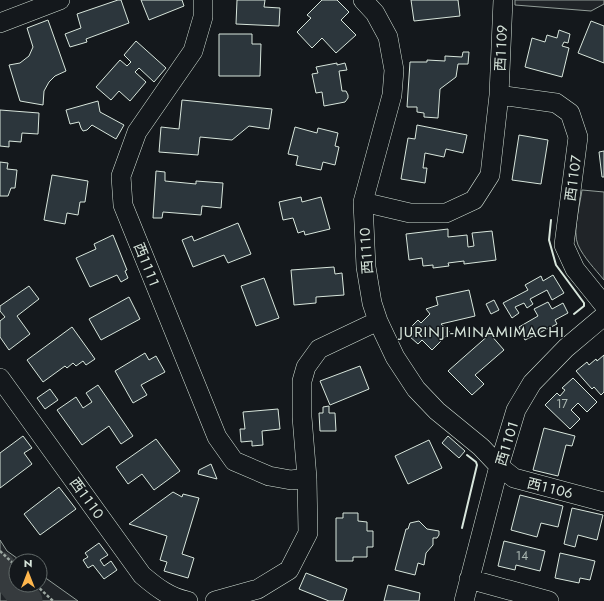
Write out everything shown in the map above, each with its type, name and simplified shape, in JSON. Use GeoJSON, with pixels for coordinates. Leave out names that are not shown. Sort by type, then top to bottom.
{"type":"FeatureCollection","features":[{"type":"Feature","properties":{"kind":"street"},"geometry":{"type":"LineString","coordinates":[[0,24],[60,0]]}},
{"type":"Feature","properties":{"kind":"street","name":"西１１１１"},"geometry":{"type":"LineString","coordinates":[[203,0],[203,17],[193,51],[137,132],[121,176],[123,205],[217,436],[234,461],[269,476],[291,480],[307,478]]}},
{"type":"Feature","properties":{"kind":"street","name":"西１１１０"},"geometry":{"type":"LineString","coordinates":[[363,0],[375,13],[388,37],[394,70],[392,95],[363,202],[366,267],[372,303],[378,321],[395,357],[416,389],[437,411],[481,446],[499,466]]}},
{"type":"Feature","properties":{"kind":"street","name":"西１１０９"},"geometry":{"type":"LineString","coordinates":[[363,202],[410,213],[446,213],[474,200],[490,175],[499,95],[503,0]]}},
{"type":"Feature","properties":{"kind":"street","name":"西１１０７"},"geometry":{"type":"LineString","coordinates":[[499,95],[556,103],[570,113],[578,137],[564,245],[575,269],[604,305]]}},
{"type":"Feature","properties":{"kind":"street","name":"西１１０１"},"geometry":{"type":"LineString","coordinates":[[464,601],[499,466],[516,410],[532,383],[566,348],[604,316]]}},
{"type":"Feature","properties":{"kind":"street"},"geometry":{"type":"LineString","coordinates":[[215,601],[258,589],[289,570],[308,533],[307,478],[302,417],[302,381],[306,367],[319,349],[378,321]]}},
{"type":"Feature","properties":{"kind":"street","name":"西１１１０"},"geometry":{"type":"LineString","coordinates":[[0,378],[142,575],[157,588],[179,599],[188,601]]}},
{"type":"Feature","properties":{"kind":"street","name":"西１１０６"},"geometry":{"type":"LineString","coordinates":[[499,466],[514,478],[604,502]]}},
{"type":"Feature","properties":{"kind":"street"},"geometry":{"type":"LineString","coordinates":[[469,579],[549,601]]}},
{"type":"Feature","properties":{"kind":"path"},"geometry":{"type":"LineString","coordinates":[[0,551],[8,558]]}},
{"type":"Feature","properties":{"kind":"path"},"geometry":{"type":"LineString","coordinates":[[44,593],[53,601]]}},
{"type":"Feature","properties":{"kind":"shaded area"},"geometry":{"type":"Polygon","coordinates":[[[515,0],[604,0],[604,4],[591,11],[515,5],[515,0]]]}},
{"type":"Feature","properties":{"kind":"shaded area"},"geometry":{"type":"Polygon","coordinates":[[[582,190],[604,192],[604,280],[583,254],[576,239],[576,225],[582,190]]]}},
{"type":"Feature","properties":{"kind":"shaded area"},"geometry":{"type":"Polygon","coordinates":[[[0,540],[10,553],[8,553],[8,593],[48,593],[48,580],[78,601],[0,601],[0,540]]]}},
{"type":"Feature","properties":{"kind":"building"},"geometry":{"type":"Polygon","coordinates":[[[121,0],[129,23],[86,39],[87,42],[70,47],[65,34],[81,28],[77,14],[121,0]]]}},
{"type":"Feature","properties":{"kind":"building"},"geometry":{"type":"Polygon","coordinates":[[[141,0],[182,0],[184,6],[149,20],[141,0]]]}},
{"type":"Feature","properties":{"kind":"building"},"geometry":{"type":"Polygon","coordinates":[[[237,0],[265,0],[264,7],[280,8],[279,26],[236,24],[237,0]]]}},
{"type":"Feature","properties":{"kind":"building"},"geometry":{"type":"Polygon","coordinates":[[[322,0],[337,0],[349,12],[341,20],[356,35],[336,53],[322,38],[312,48],[297,32],[311,18],[307,15],[322,0]]]}},
{"type":"Feature","properties":{"kind":"building"},"geometry":{"type":"Polygon","coordinates":[[[411,0],[458,0],[460,16],[414,21],[411,0]]]}},
{"type":"Feature","properties":{"kind":"building"},"geometry":{"type":"Polygon","coordinates":[[[48,20],[66,71],[55,76],[49,82],[44,91],[43,105],[20,101],[9,65],[20,63],[29,56],[33,47],[27,28],[48,20]]]}},
{"type":"Feature","properties":{"kind":"building"},"geometry":{"type":"Polygon","coordinates":[[[591,21],[604,26],[604,63],[578,53],[591,21]]]}},
{"type":"Feature","properties":{"kind":"building"},"geometry":{"type":"Polygon","coordinates":[[[559,30],[570,34],[568,43],[564,42],[562,46],[569,48],[562,77],[525,67],[532,38],[545,42],[547,35],[557,38],[559,30]]]}},
{"type":"Feature","properties":{"kind":"building"},"geometry":{"type":"Polygon","coordinates":[[[219,34],[252,34],[252,44],[261,44],[260,76],[219,76],[219,34]]]}},
{"type":"Feature","properties":{"kind":"building"},"geometry":{"type":"Polygon","coordinates":[[[136,41],[166,68],[154,82],[139,68],[135,72],[146,82],[130,101],[119,91],[111,100],[96,87],[120,60],[127,66],[131,62],[124,55],[136,41]]]}},
{"type":"Feature","properties":{"kind":"building"},"geometry":{"type":"Polygon","coordinates":[[[463,52],[469,52],[468,64],[458,64],[456,77],[440,89],[438,118],[424,117],[424,113],[417,112],[417,107],[407,107],[410,62],[427,62],[427,60],[445,61],[445,56],[462,57],[463,52]]]}},
{"type":"Feature","properties":{"kind":"building"},"geometry":{"type":"Polygon","coordinates":[[[337,63],[337,65],[345,63],[347,70],[339,71],[342,91],[346,91],[348,98],[345,102],[324,106],[322,92],[316,93],[312,74],[318,73],[316,67],[337,63]]]}},
{"type":"Feature","properties":{"kind":"building"},"geometry":{"type":"Polygon","coordinates":[[[182,100],[272,109],[269,129],[249,126],[232,140],[200,137],[198,155],[159,152],[161,127],[179,129],[182,100]]]}},
{"type":"Feature","properties":{"kind":"building"},"geometry":{"type":"Polygon","coordinates":[[[98,101],[100,112],[124,125],[116,139],[92,125],[87,130],[83,131],[79,122],[70,124],[66,110],[98,101]]]}},
{"type":"Feature","properties":{"kind":"building"},"geometry":{"type":"Polygon","coordinates":[[[0,110],[39,113],[38,134],[22,133],[21,142],[9,141],[9,147],[0,146],[0,110]]]}},
{"type":"Feature","properties":{"kind":"building"},"geometry":{"type":"Polygon","coordinates":[[[417,125],[467,135],[463,153],[446,149],[444,157],[425,153],[423,168],[427,168],[425,183],[401,179],[408,138],[415,139],[417,125]]]}},
{"type":"Feature","properties":{"kind":"building"},"geometry":{"type":"Polygon","coordinates":[[[295,127],[317,133],[318,128],[338,133],[335,146],[339,147],[335,165],[323,162],[321,170],[296,165],[298,156],[288,154],[295,127]]]}},
{"type":"Feature","properties":{"kind":"building"},"geometry":{"type":"Polygon","coordinates":[[[519,135],[548,140],[541,184],[512,180],[519,135]]]}},
{"type":"Feature","properties":{"kind":"building"},"geometry":{"type":"Polygon","coordinates":[[[604,151],[604,177],[602,177],[599,152],[604,151]]]}},
{"type":"Feature","properties":{"kind":"building"},"geometry":{"type":"Polygon","coordinates":[[[0,162],[8,163],[7,169],[17,170],[15,188],[11,188],[8,196],[0,196],[0,162]]]}},
{"type":"Feature","properties":{"kind":"building"},"geometry":{"type":"Polygon","coordinates":[[[156,171],[165,172],[165,181],[196,184],[196,181],[223,183],[221,208],[202,206],[201,215],[163,212],[162,218],[153,218],[156,171]]]}},
{"type":"Feature","properties":{"kind":"building"},"geometry":{"type":"Polygon","coordinates":[[[52,175],[88,181],[85,202],[80,202],[78,215],[67,213],[65,224],[44,220],[52,175]]]}},
{"type":"Feature","properties":{"kind":"building"},"geometry":{"type":"Polygon","coordinates":[[[301,197],[302,202],[321,197],[330,229],[305,235],[304,231],[298,233],[293,218],[283,220],[279,202],[301,197]]]}},
{"type":"Feature","properties":{"kind":"building"},"geometry":{"type":"Polygon","coordinates":[[[238,223],[251,254],[228,263],[224,255],[193,267],[182,240],[192,236],[194,241],[238,223]]]}},
{"type":"Feature","properties":{"kind":"building"},"geometry":{"type":"Polygon","coordinates":[[[448,229],[448,237],[467,235],[468,247],[474,246],[472,233],[492,231],[496,260],[464,264],[464,261],[448,263],[449,266],[433,268],[433,265],[423,266],[422,258],[409,260],[406,234],[448,229]]]}},
{"type":"Feature","properties":{"kind":"building"},"geometry":{"type":"Polygon","coordinates":[[[113,235],[127,270],[125,271],[128,278],[121,282],[117,275],[90,287],[76,258],[96,249],[94,244],[113,235]]]}},
{"type":"Feature","properties":{"kind":"building"},"geometry":{"type":"Polygon","coordinates":[[[334,267],[335,274],[342,273],[344,295],[316,297],[316,303],[294,305],[291,270],[334,267]]]}},
{"type":"Feature","properties":{"kind":"building"},"geometry":{"type":"Polygon","coordinates":[[[553,275],[564,293],[552,300],[547,290],[530,299],[533,304],[527,308],[524,303],[515,307],[519,313],[512,318],[503,303],[528,290],[525,285],[541,276],[543,281],[553,275]]]}},
{"type":"Feature","properties":{"kind":"building"},"geometry":{"type":"Polygon","coordinates":[[[264,278],[279,318],[256,326],[241,286],[264,278]]]}},
{"type":"Feature","properties":{"kind":"building"},"geometry":{"type":"Polygon","coordinates":[[[29,286],[39,299],[17,316],[30,334],[9,350],[0,337],[0,321],[5,317],[0,311],[0,306],[29,286]]]}},
{"type":"Feature","properties":{"kind":"building"},"geometry":{"type":"Polygon","coordinates":[[[469,290],[475,316],[441,324],[450,332],[432,350],[422,340],[418,344],[409,336],[413,331],[410,328],[418,320],[421,323],[430,314],[426,309],[438,305],[436,297],[469,290]]]}},
{"type":"Feature","properties":{"kind":"building"},"geometry":{"type":"Polygon","coordinates":[[[129,297],[140,319],[101,340],[89,319],[129,297]]]}},
{"type":"Feature","properties":{"kind":"building"},"geometry":{"type":"Polygon","coordinates":[[[494,300],[499,310],[491,314],[486,304],[494,300]]]}},
{"type":"Feature","properties":{"kind":"building"},"geometry":{"type":"Polygon","coordinates":[[[548,302],[552,309],[563,303],[568,313],[555,320],[557,324],[525,340],[519,327],[538,316],[534,309],[548,302]]]}},
{"type":"Feature","properties":{"kind":"building"},"geometry":{"type":"Polygon","coordinates":[[[72,327],[95,359],[86,365],[83,361],[76,366],[73,363],[67,368],[65,366],[43,382],[27,360],[72,327]]]}},
{"type":"Feature","properties":{"kind":"building"},"geometry":{"type":"Polygon","coordinates":[[[490,334],[504,350],[475,375],[484,384],[472,395],[448,371],[490,334]]]}},
{"type":"Feature","properties":{"kind":"building"},"geometry":{"type":"Polygon","coordinates":[[[145,353],[149,360],[156,356],[165,372],[141,385],[147,395],[133,403],[115,371],[145,353]]]}},
{"type":"Feature","properties":{"kind":"building"},"geometry":{"type":"Polygon","coordinates":[[[604,355],[604,392],[601,395],[594,387],[592,389],[576,371],[587,362],[589,365],[604,355]]]}},
{"type":"Feature","properties":{"kind":"building"},"geometry":{"type":"Polygon","coordinates":[[[360,366],[369,389],[330,405],[320,381],[360,366]]]}},
{"type":"Feature","properties":{"kind":"building"},"geometry":{"type":"Polygon","coordinates":[[[573,378],[597,402],[587,412],[578,403],[571,410],[580,419],[570,429],[545,405],[557,393],[560,396],[565,390],[562,388],[573,378]]]}},
{"type":"Feature","properties":{"kind":"building"},"geometry":{"type":"Polygon","coordinates":[[[98,385],[133,436],[121,444],[109,426],[82,445],[57,410],[76,397],[83,408],[92,402],[86,393],[98,385]]]}},
{"type":"Feature","properties":{"kind":"building"},"geometry":{"type":"Polygon","coordinates":[[[50,389],[58,400],[45,409],[37,398],[50,389]]]}},
{"type":"Feature","properties":{"kind":"building"},"geometry":{"type":"Polygon","coordinates":[[[329,406],[329,413],[335,413],[336,431],[320,431],[319,413],[323,413],[323,407],[329,406]]]}},
{"type":"Feature","properties":{"kind":"building"},"geometry":{"type":"Polygon","coordinates":[[[278,409],[280,429],[262,431],[263,445],[252,446],[252,441],[241,442],[240,429],[245,429],[243,412],[278,409]]]}},
{"type":"Feature","properties":{"kind":"building"},"geometry":{"type":"Polygon","coordinates":[[[544,428],[575,436],[572,446],[566,445],[558,476],[533,470],[544,428]]]}},
{"type":"Feature","properties":{"kind":"building"},"geometry":{"type":"Polygon","coordinates":[[[23,436],[32,448],[24,453],[32,464],[0,488],[0,453],[23,436]]]}},
{"type":"Feature","properties":{"kind":"building"},"geometry":{"type":"Polygon","coordinates":[[[448,436],[465,451],[459,458],[442,443],[448,436]]]}},
{"type":"Feature","properties":{"kind":"building"},"geometry":{"type":"Polygon","coordinates":[[[156,439],[180,471],[154,490],[142,474],[128,484],[116,467],[156,439]]]}},
{"type":"Feature","properties":{"kind":"building"},"geometry":{"type":"Polygon","coordinates":[[[429,440],[442,468],[408,484],[395,456],[429,440]]]}},
{"type":"Feature","properties":{"kind":"building"},"geometry":{"type":"Polygon","coordinates":[[[211,464],[217,479],[198,474],[199,470],[211,464]]]}},
{"type":"Feature","properties":{"kind":"building"},"geometry":{"type":"Polygon","coordinates":[[[59,487],[76,509],[40,535],[24,514],[59,487]]]}},
{"type":"Feature","properties":{"kind":"building"},"geometry":{"type":"Polygon","coordinates":[[[173,492],[182,497],[183,494],[199,498],[182,554],[194,558],[188,578],[164,571],[167,562],[160,560],[167,536],[129,524],[173,492]]]}},
{"type":"Feature","properties":{"kind":"building"},"geometry":{"type":"Polygon","coordinates":[[[520,495],[563,506],[558,527],[541,523],[537,537],[511,530],[520,495]]]}},
{"type":"Feature","properties":{"kind":"building"},"geometry":{"type":"Polygon","coordinates":[[[572,508],[603,515],[597,540],[578,535],[575,547],[564,544],[572,508]]]}},
{"type":"Feature","properties":{"kind":"building"},"geometry":{"type":"Polygon","coordinates":[[[343,513],[358,513],[358,521],[367,522],[367,531],[373,531],[373,547],[367,547],[367,557],[353,557],[353,561],[336,561],[336,518],[343,518],[343,513]]]}},
{"type":"Feature","properties":{"kind":"building"},"geometry":{"type":"Polygon","coordinates":[[[419,521],[427,529],[439,531],[439,535],[437,538],[433,538],[433,545],[426,553],[424,565],[418,563],[415,575],[395,570],[406,529],[408,529],[410,523],[419,521]]]}},
{"type":"Feature","properties":{"kind":"building"},"geometry":{"type":"Polygon","coordinates":[[[504,541],[545,551],[540,571],[516,565],[515,570],[498,566],[504,541]]]}},
{"type":"Feature","properties":{"kind":"building"},"geometry":{"type":"Polygon","coordinates":[[[99,543],[108,555],[100,560],[104,566],[111,561],[117,570],[104,579],[93,565],[88,568],[83,560],[88,557],[85,553],[99,543]]]}},
{"type":"Feature","properties":{"kind":"building"},"geometry":{"type":"Polygon","coordinates":[[[560,553],[595,561],[590,580],[580,578],[579,583],[555,578],[560,553]]]}},
{"type":"Feature","properties":{"kind":"building"},"geometry":{"type":"Polygon","coordinates":[[[306,573],[347,589],[343,601],[329,601],[299,589],[306,573]]]}},
{"type":"Feature","properties":{"kind":"building"},"geometry":{"type":"Polygon","coordinates":[[[388,585],[420,593],[419,601],[384,601],[388,585]]]}},
{"type":"Feature","properties":{"kind":"waterway"},"geometry":{"type":"LineString","coordinates":[[0,567],[27,601]]}},
{"type":"Feature","properties":{"kind":"wall"},"geometry":{"type":"LineString","coordinates":[[551,220],[549,240],[556,265],[584,303],[584,306],[574,314]]}},
{"type":"Feature","properties":{"kind":"wall"},"geometry":{"type":"LineString","coordinates":[[462,528],[477,465],[476,462],[467,455]]}},
{"type":"Feature","properties":{"kind":"district","name":"JURINJI-MINAMIMACHI"},"geometry":{"type":"Point","coordinates":[482,332]}}]}
